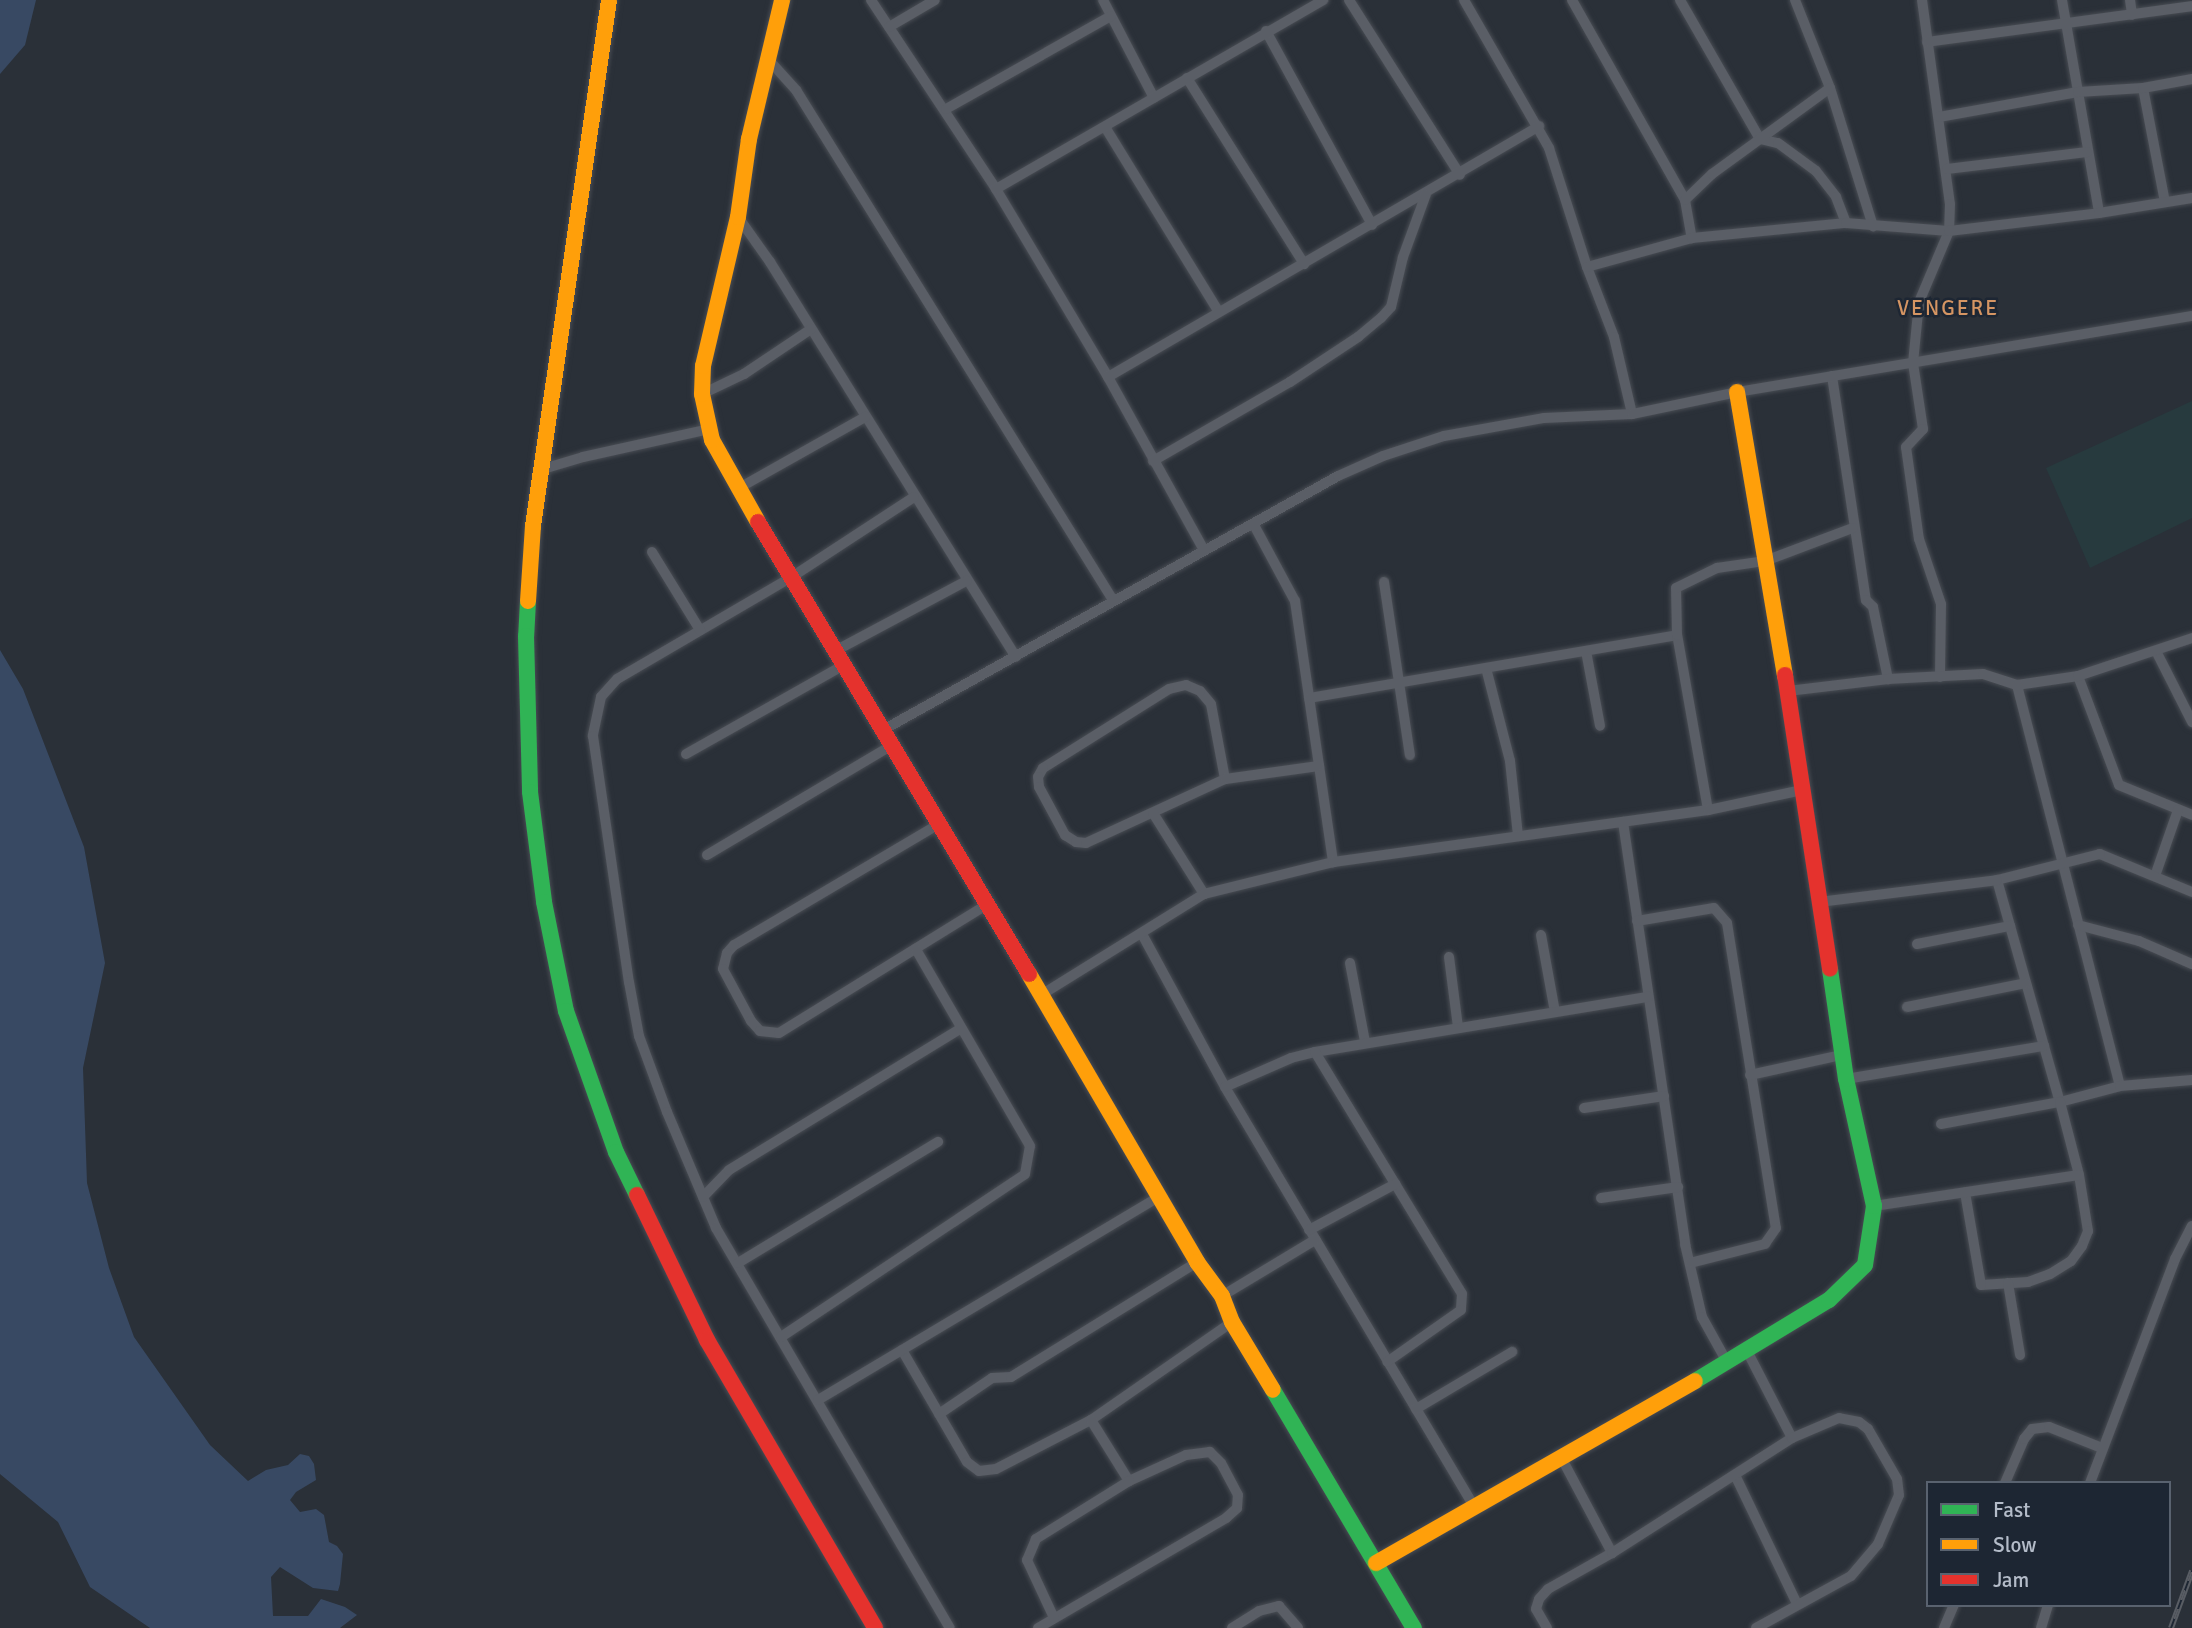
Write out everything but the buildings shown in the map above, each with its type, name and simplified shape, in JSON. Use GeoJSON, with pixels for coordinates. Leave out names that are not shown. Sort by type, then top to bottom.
{"type":"FeatureCollection","features":[{"type":"Feature","properties":{"kind":"street"},"geometry":{"type":"LineString","coordinates":[[609,0],[533,526],[526,636],[530,792],[544,902],[566,1011],[616,1152],[706,1340],[875,1628]]}},
{"type":"Feature","properties":{"kind":"street"},"geometry":{"type":"LineString","coordinates":[[782,0],[749,139],[738,217],[704,366],[702,394],[709,429],[790,578],[988,904],[1197,1262],[1222,1296],[1232,1322],[1414,1628]]}},
{"type":"Feature","properties":{"kind":"street"},"geometry":{"type":"LineString","coordinates":[[871,0],[946,109],[996,189],[1108,377],[1204,550]]}},
{"type":"Feature","properties":{"kind":"street"},"geometry":{"type":"LineString","coordinates":[[889,27],[934,0]]}},
{"type":"Feature","properties":{"kind":"street"},"geometry":{"type":"LineString","coordinates":[[1103,0],[1154,98]]}},
{"type":"Feature","properties":{"kind":"street"},"geometry":{"type":"LineString","coordinates":[[996,189],[1323,0]]}},
{"type":"Feature","properties":{"kind":"street"},"geometry":{"type":"LineString","coordinates":[[1349,0],[1460,174]]}},
{"type":"Feature","properties":{"kind":"street"},"geometry":{"type":"LineString","coordinates":[[1464,0],[1539,125],[1556,168],[1587,267],[1614,337],[1632,414]]}},
{"type":"Feature","properties":{"kind":"street"},"geometry":{"type":"LineString","coordinates":[[1572,0],[1685,200],[1692,238]]}},
{"type":"Feature","properties":{"kind":"street"},"geometry":{"type":"LineString","coordinates":[[1680,0],[1760,139],[1777,143],[1816,171],[1836,197],[1846,223]]}},
{"type":"Feature","properties":{"kind":"street"},"geometry":{"type":"LineString","coordinates":[[1795,0],[1830,88],[1873,226]]}},
{"type":"Feature","properties":{"kind":"street"},"geometry":{"type":"LineString","coordinates":[[1922,0],[1947,169],[1949,230],[1919,302],[1913,363],[1923,429],[1906,447],[1919,540],[1941,604],[1940,677]]}},
{"type":"Feature","properties":{"kind":"street"},"geometry":{"type":"LineString","coordinates":[[2062,0],[2099,213]]}},
{"type":"Feature","properties":{"kind":"street"},"geometry":{"type":"LineString","coordinates":[[2130,0],[2132,15]]}},
{"type":"Feature","properties":{"kind":"street"},"geometry":{"type":"LineString","coordinates":[[1927,43],[2192,6]]}},
{"type":"Feature","properties":{"kind":"street"},"geometry":{"type":"LineString","coordinates":[[946,109],[1111,16]]}},
{"type":"Feature","properties":{"kind":"street"},"geometry":{"type":"LineString","coordinates":[[1266,32],[1373,225]]}},
{"type":"Feature","properties":{"kind":"street"},"geometry":{"type":"LineString","coordinates":[[768,59],[796,90],[1114,600]]}},
{"type":"Feature","properties":{"kind":"street"},"geometry":{"type":"LineString","coordinates":[[1187,78],[1304,264]]}},
{"type":"Feature","properties":{"kind":"street"},"geometry":{"type":"LineString","coordinates":[[1938,117],[2078,92],[2143,88],[2192,79]]}},
{"type":"Feature","properties":{"kind":"street"},"geometry":{"type":"LineString","coordinates":[[1685,200],[1712,174],[1830,88]]}},
{"type":"Feature","properties":{"kind":"street"},"geometry":{"type":"LineString","coordinates":[[2143,88],[2165,202]]}},
{"type":"Feature","properties":{"kind":"street"},"geometry":{"type":"LineString","coordinates":[[1108,377],[1373,225],[1539,125]]}},
{"type":"Feature","properties":{"kind":"street"},"geometry":{"type":"LineString","coordinates":[[1105,127],[1219,312]]}},
{"type":"Feature","properties":{"kind":"street"},"geometry":{"type":"LineString","coordinates":[[1947,169],[2087,152]]}},
{"type":"Feature","properties":{"kind":"street"},"geometry":{"type":"LineString","coordinates":[[1153,461],[1290,382],[1358,337],[1381,318],[1391,307],[1403,257],[1426,194]]}},
{"type":"Feature","properties":{"kind":"street"},"geometry":{"type":"LineString","coordinates":[[1587,267],[1692,238],[1846,223],[1949,230],[2099,213],[2192,198]]}},
{"type":"Feature","properties":{"kind":"street"},"geometry":{"type":"LineString","coordinates":[[738,217],[1016,657]]}},
{"type":"Feature","properties":{"kind":"street"},"geometry":{"type":"LineString","coordinates":[[883,730],[1338,476],[1382,456],[1444,436],[1544,418],[1632,414],[1737,392],[2192,316]]}},
{"type":"Feature","properties":{"kind":"street"},"geometry":{"type":"LineString","coordinates":[[702,394],[744,374],[811,329]]}},
{"type":"Feature","properties":{"kind":"street"},"geometry":{"type":"LineString","coordinates":[[1832,376],[1866,600],[1873,607],[1888,679]]}},
{"type":"Feature","properties":{"kind":"street"},"geometry":{"type":"LineString","coordinates":[[1376,1563],[1727,1362],[1829,1300],[1865,1265],[1874,1206],[1846,1079],[1788,691],[1737,392]]}},
{"type":"Feature","properties":{"kind":"street"},"geometry":{"type":"LineString","coordinates":[[739,488],[865,417]]}},
{"type":"Feature","properties":{"kind":"street"},"geometry":{"type":"LineString","coordinates":[[542,469],[709,429]]}},
{"type":"Feature","properties":{"kind":"street"},"geometry":{"type":"LineString","coordinates":[[914,498],[790,578],[617,679],[601,697],[593,736],[639,1036],[703,1197],[738,1263],[950,1628]]}},
{"type":"Feature","properties":{"kind":"street"},"geometry":{"type":"LineString","coordinates":[[1254,525],[1295,601],[1333,862]]}},
{"type":"Feature","properties":{"kind":"street"},"geometry":{"type":"LineString","coordinates":[[1708,810],[1677,635],[1676,588],[1717,568],[1765,561],[1853,528]]}},
{"type":"Feature","properties":{"kind":"street"},"geometry":{"type":"LineString","coordinates":[[652,552],[700,630]]}},
{"type":"Feature","properties":{"kind":"street"},"geometry":{"type":"LineString","coordinates":[[835,651],[966,581]]}},
{"type":"Feature","properties":{"kind":"street"},"geometry":{"type":"LineString","coordinates":[[1384,582],[1410,755]]}},
{"type":"Feature","properties":{"kind":"street"},"geometry":{"type":"LineString","coordinates":[[1309,698],[1677,635]]}},
{"type":"Feature","properties":{"kind":"street"},"geometry":{"type":"LineString","coordinates":[[1788,691],[1888,679],[1983,674],[2017,685],[2078,676],[2192,638]]}},
{"type":"Feature","properties":{"kind":"street"},"geometry":{"type":"LineString","coordinates":[[1586,651],[1600,726]]}},
{"type":"Feature","properties":{"kind":"street"},"geometry":{"type":"LineString","coordinates":[[2156,651],[2192,722]]}},
{"type":"Feature","properties":{"kind":"street"},"geometry":{"type":"LineString","coordinates":[[686,754],[842,666]]}},
{"type":"Feature","properties":{"kind":"street"},"geometry":{"type":"LineString","coordinates":[[1486,668],[1510,761],[1518,836]]}},
{"type":"Feature","properties":{"kind":"street"},"geometry":{"type":"LineString","coordinates":[[2078,676],[2119,785],[2192,815]]}},
{"type":"Feature","properties":{"kind":"street"},"geometry":{"type":"LineString","coordinates":[[1225,779],[1211,704],[1200,691],[1186,685],[1169,690],[1043,768],[1038,777],[1039,788],[1065,835],[1076,842],[1086,843],[1225,779],[1319,766]]}},
{"type":"Feature","properties":{"kind":"street"},"geometry":{"type":"LineString","coordinates":[[2017,685],[2120,1086]]}},
{"type":"Feature","properties":{"kind":"street"},"geometry":{"type":"LineString","coordinates":[[707,855],[892,745]]}},
{"type":"Feature","properties":{"kind":"street"},"geometry":{"type":"LineString","coordinates":[[1041,995],[1204,894],[1333,862],[1708,810],[1802,790]]}},
{"type":"Feature","properties":{"kind":"street"},"geometry":{"type":"LineString","coordinates":[[2155,876],[2178,810]]}},
{"type":"Feature","properties":{"kind":"street"},"geometry":{"type":"LineString","coordinates":[[1153,813],[1204,894]]}},
{"type":"Feature","properties":{"kind":"street"},"geometry":{"type":"LineString","coordinates":[[1623,822],[1690,1263],[1702,1317],[1727,1362]]}},
{"type":"Feature","properties":{"kind":"street"},"geometry":{"type":"LineString","coordinates":[[939,824],[734,945],[723,960],[723,969],[760,1031],[779,1033],[988,904]]}},
{"type":"Feature","properties":{"kind":"street"},"geometry":{"type":"LineString","coordinates":[[1819,902],[1997,880],[2099,854],[2192,892]]}},
{"type":"Feature","properties":{"kind":"street"},"geometry":{"type":"LineString","coordinates":[[1965,1192],[1981,1285],[2028,1282],[2050,1274],[2071,1261],[2082,1246],[2088,1231],[2079,1175],[1997,880]]}},
{"type":"Feature","properties":{"kind":"street"},"geometry":{"type":"LineString","coordinates":[[1637,921],[1714,908],[1727,923],[1749,1075],[1776,1228],[1765,1244],[1690,1263]]}},
{"type":"Feature","properties":{"kind":"street"},"geometry":{"type":"LineString","coordinates":[[2078,925],[2139,941],[2192,964]]}},
{"type":"Feature","properties":{"kind":"street"},"geometry":{"type":"LineString","coordinates":[[1917,944],[2010,926]]}},
{"type":"Feature","properties":{"kind":"street"},"geometry":{"type":"LineString","coordinates":[[1142,934],[1224,1087],[1474,1507]]}},
{"type":"Feature","properties":{"kind":"street"},"geometry":{"type":"LineString","coordinates":[[1541,935],[1555,1012]]}},
{"type":"Feature","properties":{"kind":"street"},"geometry":{"type":"LineString","coordinates":[[781,1337],[1025,1174],[1030,1146],[916,949]]}},
{"type":"Feature","properties":{"kind":"street"},"geometry":{"type":"LineString","coordinates":[[1449,957],[1458,1027]]}},
{"type":"Feature","properties":{"kind":"street"},"geometry":{"type":"LineString","coordinates":[[1350,962],[1365,1042]]}},
{"type":"Feature","properties":{"kind":"street"},"geometry":{"type":"LineString","coordinates":[[1907,1007],[2026,983]]}},
{"type":"Feature","properties":{"kind":"street"},"geometry":{"type":"LineString","coordinates":[[1224,1087],[1292,1058],[1315,1052],[1649,997]]}},
{"type":"Feature","properties":{"kind":"street"},"geometry":{"type":"LineString","coordinates":[[703,1197],[729,1170],[960,1029]]}},
{"type":"Feature","properties":{"kind":"street"},"geometry":{"type":"LineString","coordinates":[[1846,1079],[2044,1046]]}},
{"type":"Feature","properties":{"kind":"street"},"geometry":{"type":"LineString","coordinates":[[1315,1052],[1462,1294],[1461,1310],[1387,1362]]}},
{"type":"Feature","properties":{"kind":"street"},"geometry":{"type":"LineString","coordinates":[[1749,1075],[1842,1055]]}},
{"type":"Feature","properties":{"kind":"street"},"geometry":{"type":"LineString","coordinates":[[1941,1124],[2060,1102],[2120,1086],[2192,1080]]}},
{"type":"Feature","properties":{"kind":"street"},"geometry":{"type":"LineString","coordinates":[[1584,1108],[1664,1096]]}},
{"type":"Feature","properties":{"kind":"street"},"geometry":{"type":"LineString","coordinates":[[738,1263],[938,1142]]}},
{"type":"Feature","properties":{"kind":"street"},"geometry":{"type":"LineString","coordinates":[[1874,1206],[2079,1175]]}},
{"type":"Feature","properties":{"kind":"street"},"geometry":{"type":"LineString","coordinates":[[1222,1296],[1312,1235],[1395,1184]]}},
{"type":"Feature","properties":{"kind":"street"},"geometry":{"type":"LineString","coordinates":[[1601,1198],[1678,1187]]}},
{"type":"Feature","properties":{"kind":"street"},"geometry":{"type":"LineString","coordinates":[[818,1400],[1158,1197]]}},
{"type":"Feature","properties":{"kind":"street"},"geometry":{"type":"LineString","coordinates":[[2091,1481],[2175,1259],[2192,1226]]}},
{"type":"Feature","properties":{"kind":"street"},"geometry":{"type":"LineString","coordinates":[[939,1414],[992,1378],[1012,1377],[1197,1262]]}},
{"type":"Feature","properties":{"kind":"street"},"geometry":{"type":"LineString","coordinates":[[2008,1283],[2020,1355]]}},
{"type":"Feature","properties":{"kind":"street"},"geometry":{"type":"LineString","coordinates":[[902,1350],[967,1462],[979,1471],[996,1469],[1091,1420],[1232,1322]]}},
{"type":"Feature","properties":{"kind":"street"},"geometry":{"type":"LineString","coordinates":[[1746,1349],[1792,1438]]}},
{"type":"Feature","properties":{"kind":"street"},"geometry":{"type":"LineString","coordinates":[[1416,1409],[1512,1352]]}},
{"type":"Feature","properties":{"kind":"street"},"geometry":{"type":"LineString","coordinates":[[1547,1628],[1536,1609],[1539,1599],[1548,1589],[1612,1553],[1792,1438],[1839,1418],[1858,1422],[1868,1429],[1897,1479],[1899,1495],[1869,1558],[1851,1576],[1756,1628]]}},
{"type":"Feature","properties":{"kind":"street"},"geometry":{"type":"LineString","coordinates":[[1091,1420],[1129,1481]]}},
{"type":"Feature","properties":{"kind":"street"},"geometry":{"type":"LineString","coordinates":[[2006,1481],[2024,1439],[2032,1429],[2049,1427],[2102,1448]]}},
{"type":"Feature","properties":{"kind":"street"},"geometry":{"type":"LineString","coordinates":[[1038,1628],[1226,1518],[1237,1508],[1238,1495],[1221,1462],[1210,1452],[1186,1455],[1129,1481],[1035,1539],[1027,1560],[1054,1618]]}},
{"type":"Feature","properties":{"kind":"street"},"geometry":{"type":"LineString","coordinates":[[1561,1457],[1612,1553]]}},
{"type":"Feature","properties":{"kind":"street"},"geometry":{"type":"LineString","coordinates":[[1735,1475],[1797,1604]]}},
{"type":"Feature","properties":{"kind":"street"},"geometry":{"type":"LineString","coordinates":[[1232,1628],[1259,1611],[1279,1606],[1288,1613],[1298,1628]]}},
{"type":"Feature","properties":{"kind":"street"},"geometry":{"type":"LineString","coordinates":[[1944,1628],[1953,1607]]}},
{"type":"Feature","properties":{"kind":"street"},"geometry":{"type":"LineString","coordinates":[[2041,1628],[2047,1607]]}},
{"type":"Feature","properties":{"kind":"green space"},"geometry":{"type":"Polygon","coordinates":[[[2192,401],[2192,518],[2090,568],[2046,468],[2192,401]]]}},
{"type":"Feature","properties":{"kind":"water"},"geometry":{"type":"Polygon","coordinates":[[[0,0],[36,0],[25,45],[0,74],[0,0]]]}},
{"type":"Feature","properties":{"kind":"water"},"geometry":{"type":"Polygon","coordinates":[[[0,650],[23,689],[84,847],[105,963],[83,1068],[87,1183],[109,1268],[134,1337],[210,1445],[248,1481],[266,1470],[288,1465],[300,1454],[309,1456],[314,1464],[316,1480],[296,1492],[290,1500],[300,1512],[316,1509],[324,1515],[329,1542],[337,1546],[343,1554],[340,1584],[338,1591],[313,1588],[280,1567],[271,1577],[273,1616],[308,1616],[321,1599],[345,1607],[357,1615],[340,1628],[150,1628],[90,1587],[58,1522],[0,1474],[0,650]]]}},
{"type":"Feature","properties":{"kind":"railway"},"geometry":{"type":"LineString","coordinates":[[2171,1628],[2192,1571]]}},
{"type":"Feature","properties":{"kind":"traffic: fast"},"geometry":{"type":"LineString","coordinates":[[528,601],[526,636],[530,792],[544,902],[566,1011],[616,1152],[637,1195]]}},
{"type":"Feature","properties":{"kind":"traffic: fast"},"geometry":{"type":"LineString","coordinates":[[1695,1381],[1829,1300],[1865,1265],[1874,1206],[1846,1079],[1830,969]]}},
{"type":"Feature","properties":{"kind":"traffic: fast"},"geometry":{"type":"LineString","coordinates":[[1273,1390],[1414,1628]]}},
{"type":"Feature","properties":{"kind":"traffic: slow"},"geometry":{"type":"LineString","coordinates":[[528,601],[533,526],[609,0]]}},
{"type":"Feature","properties":{"kind":"traffic: slow"},"geometry":{"type":"LineString","coordinates":[[758,522],[712,440],[702,394],[703,366],[738,217],[749,139],[782,0]]}},
{"type":"Feature","properties":{"kind":"traffic: slow"},"geometry":{"type":"LineString","coordinates":[[1737,392],[1785,675]]}},
{"type":"Feature","properties":{"kind":"traffic: slow"},"geometry":{"type":"LineString","coordinates":[[1029,974],[1197,1262],[1222,1296],[1232,1322],[1273,1390]]}},
{"type":"Feature","properties":{"kind":"traffic: slow"},"geometry":{"type":"LineString","coordinates":[[1376,1563],[1695,1381]]}},
{"type":"Feature","properties":{"kind":"traffic: jam"},"geometry":{"type":"LineString","coordinates":[[758,522],[1029,974]]}},
{"type":"Feature","properties":{"kind":"traffic: jam"},"geometry":{"type":"LineString","coordinates":[[1785,675],[1830,969]]}},
{"type":"Feature","properties":{"kind":"traffic: jam"},"geometry":{"type":"LineString","coordinates":[[637,1195],[707,1340],[875,1628]]}},
{"type":"Feature","properties":{"kind":"district","name":"VENGERE"},"geometry":{"type":"Point","coordinates":[1948,308]}}]}
